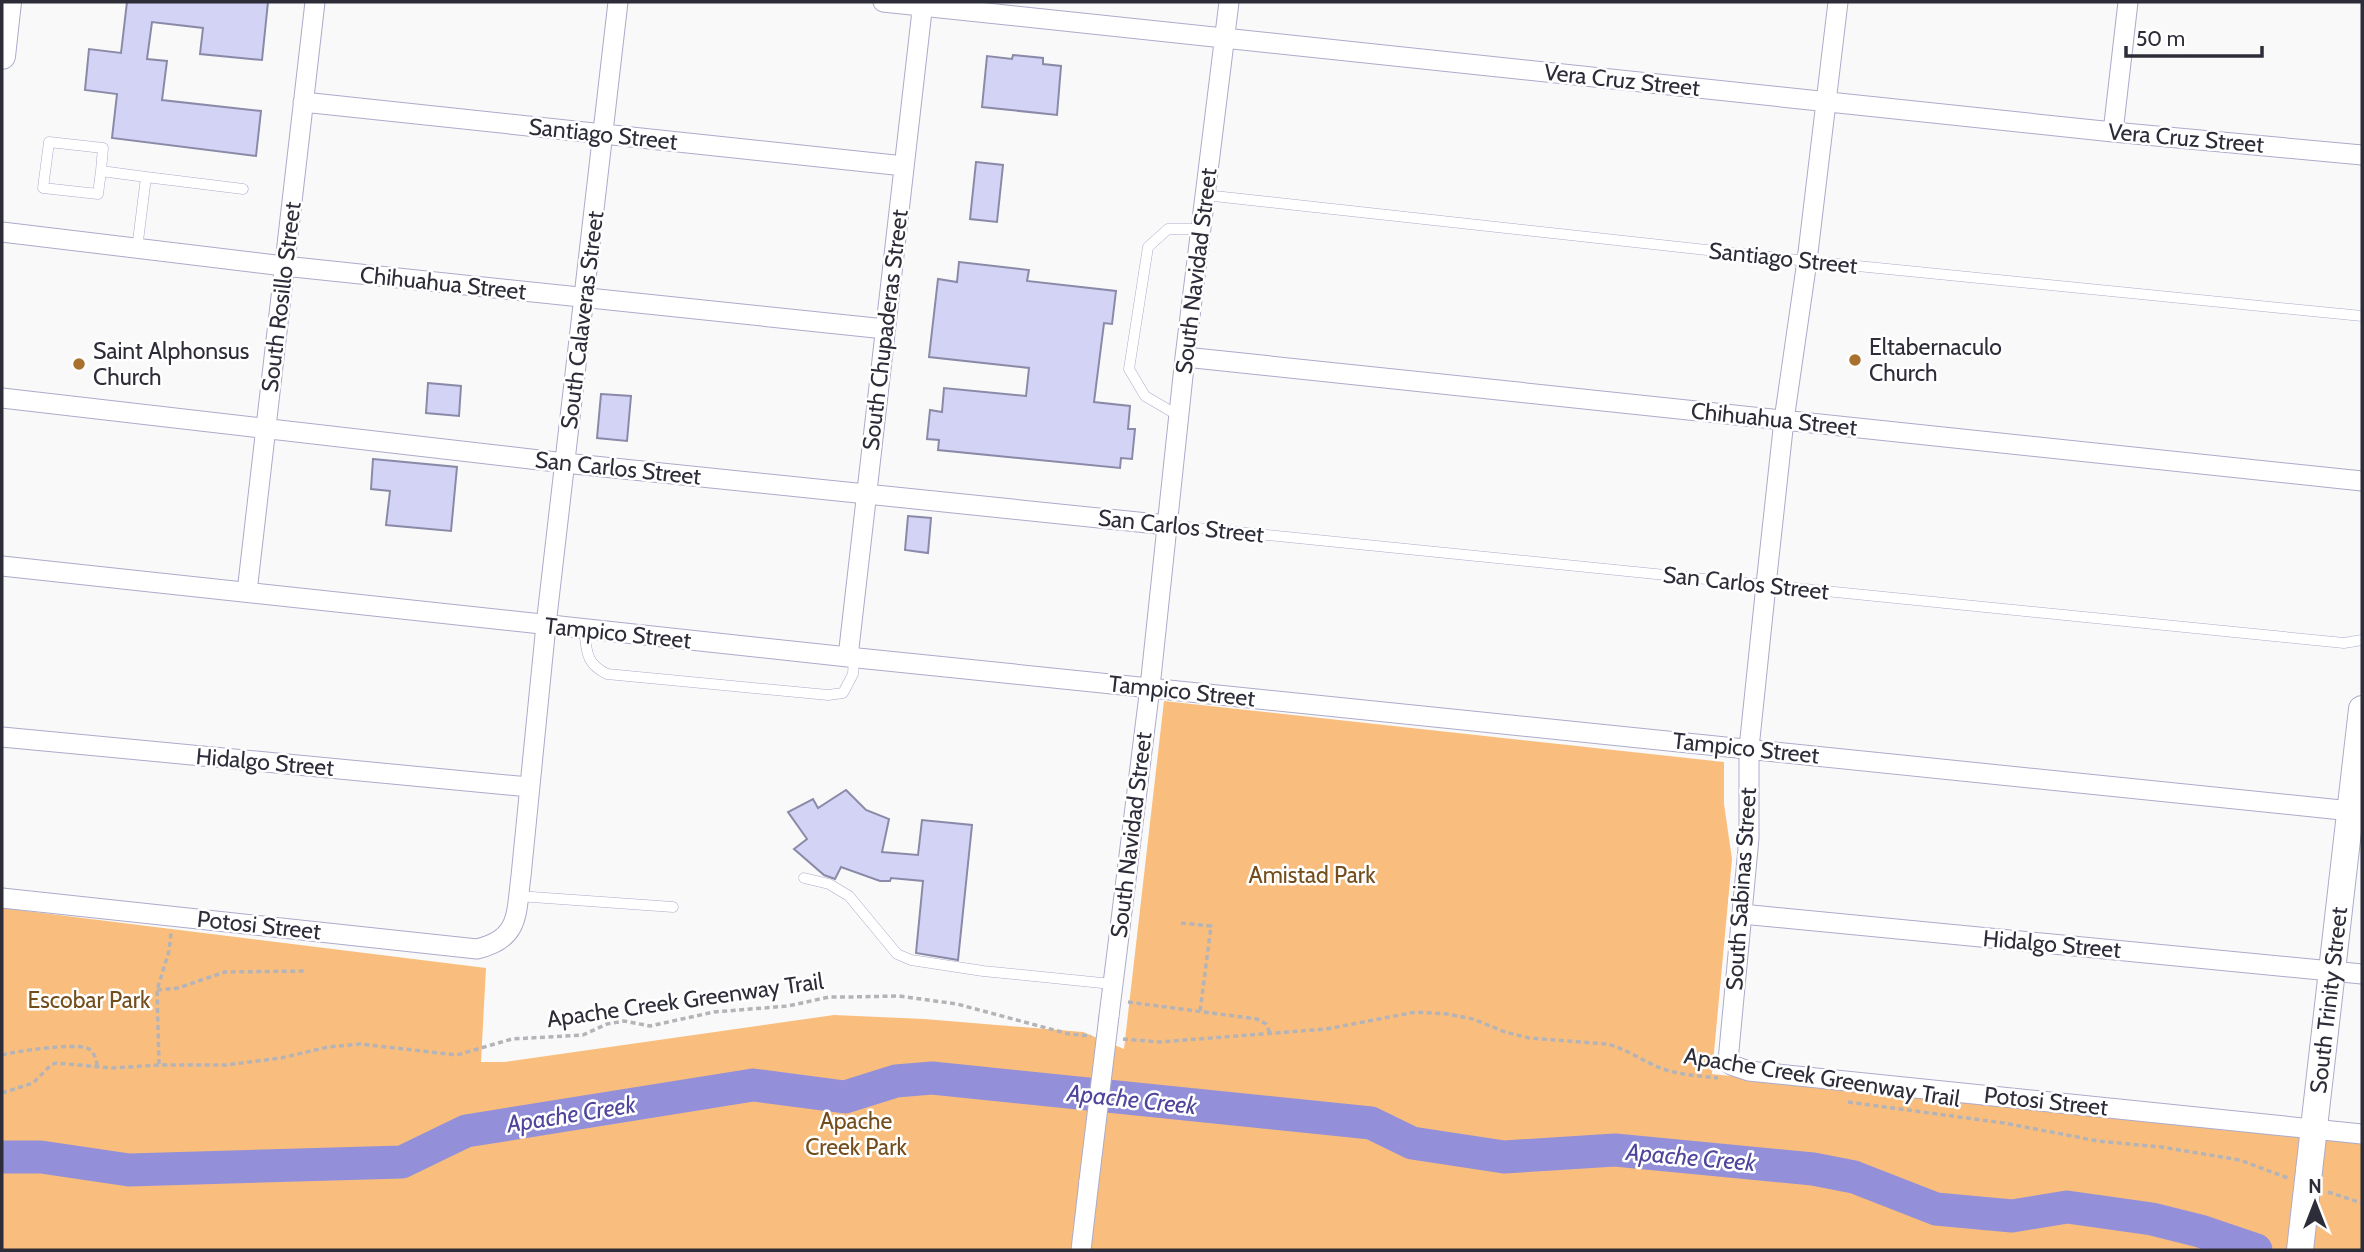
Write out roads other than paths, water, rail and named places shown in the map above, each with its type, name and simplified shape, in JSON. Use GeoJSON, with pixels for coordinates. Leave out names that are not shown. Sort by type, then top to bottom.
{"type":"FeatureCollection","features":[{"type":"Feature","properties":{"kind":"street"},"geometry":{"type":"LineString","coordinates":[[2,56],[8,2]]}},
{"type":"Feature","properties":{"kind":"street","name":"South Rosillo Street"},"geometry":{"type":"LineString","coordinates":[[247,592],[314,2]]}},
{"type":"Feature","properties":{"kind":"street","name":"South Calaveras Street"},"geometry":{"type":"LineString","coordinates":[[510,930],[518,896],[546,625],[618,2]]}},
{"type":"Feature","properties":{"kind":"street","name":"Vera Cruz Street"},"geometry":{"type":"LineString","coordinates":[[883,2],[922,4],[1225,39],[2113,132],[2362,155]]}},
{"type":"Feature","properties":{"kind":"street","name":"South Navidad Street"},"geometry":{"type":"LineString","coordinates":[[1081,1250],[1150,687],[1185,357],[1229,2]]}},
{"type":"Feature","properties":{"kind":"street","name":"South Sabinas Street"},"geometry":{"type":"LineString","coordinates":[[1725,1072],[1749,838],[1749,748],[1766,585],[1784,420],[1807,261],[1838,2]]}},
{"type":"Feature","properties":{"kind":"street"},"geometry":{"type":"LineString","coordinates":[[2113,132],[2128,2]]}},
{"type":"Feature","properties":{"kind":"street","name":"South Chupaderas Street"},"geometry":{"type":"LineString","coordinates":[[851,658],[866,493],[922,4]]}},
{"type":"Feature","properties":{"kind":"street","name":"Santiago Street"},"geometry":{"type":"LineString","coordinates":[[303,102],[904,166]]}},
{"type":"Feature","properties":{"kind":"street","name":"Chihuahua Street"},"geometry":{"type":"LineString","coordinates":[[2,232],[284,266],[885,329]]}},
{"type":"Feature","properties":{"kind":"street","name":"Chihuahua Street"},"geometry":{"type":"LineString","coordinates":[[1185,357],[2362,481]]}},
{"type":"Feature","properties":{"kind":"street","name":"San Carlos Street"},"geometry":{"type":"LineString","coordinates":[[2,398],[565,463],[1167,525]]}},
{"type":"Feature","properties":{"kind":"street","name":"Tampico Street"},"geometry":{"type":"LineString","coordinates":[[2,566],[851,658],[2356,812]]}},
{"type":"Feature","properties":{"kind":"street","name":"South Trinity Street"},"geometry":{"type":"LineString","coordinates":[[2300,1250],[2300,1175],[2314,1128],[2332,970],[2356,812],[2362,709]]}},
{"type":"Feature","properties":{"kind":"street","name":"Hidalgo Street"},"geometry":{"type":"LineString","coordinates":[[2,737],[529,787]]}},
{"type":"Feature","properties":{"kind":"street","name":"Potosi Street"},"geometry":{"type":"LineString","coordinates":[[2,898],[477,949],[496,945],[510,930]]}},
{"type":"Feature","properties":{"kind":"street","name":"Hidalgo Street"},"geometry":{"type":"LineString","coordinates":[[1742,914],[2362,974]]}},
{"type":"Feature","properties":{"kind":"street","name":"Potosi Street"},"geometry":{"type":"LineString","coordinates":[[1725,1072],[1749,1071],[2362,1133]]}},
{"type":"Feature","properties":{"kind":"lane"},"geometry":{"type":"LineString","coordinates":[[49,142],[103,148],[101,171],[98,194],[43,188],[49,142]]}},
{"type":"Feature","properties":{"kind":"lane"},"geometry":{"type":"LineString","coordinates":[[101,171],[243,189]]}},
{"type":"Feature","properties":{"kind":"lane"},"geometry":{"type":"LineString","coordinates":[[137,249],[146,177]]}},
{"type":"Feature","properties":{"kind":"lane","name":"Santiago Street"},"geometry":{"type":"LineString","coordinates":[[1205,195],[1807,261],[2362,316]]}},
{"type":"Feature","properties":{"kind":"lane"},"geometry":{"type":"LineString","coordinates":[[1179,416],[1145,396],[1129,369],[1148,247],[1168,229],[1201,229]]}},
{"type":"Feature","properties":{"kind":"lane","name":"San Carlos Street"},"geometry":{"type":"LineString","coordinates":[[1167,525],[2344,643],[2362,640]]}},
{"type":"Feature","properties":{"kind":"lane"},"geometry":{"type":"LineString","coordinates":[[584,629],[589,658],[596,668],[607,674],[828,695],[843,693],[853,674],[851,658]]}},
{"type":"Feature","properties":{"kind":"lane"},"geometry":{"type":"LineString","coordinates":[[804,878],[828,884],[849,896],[897,954],[911,960],[983,971],[1112,984]]}},
{"type":"Feature","properties":{"kind":"lane"},"geometry":{"type":"LineString","coordinates":[[518,896],[673,907]]}},
{"type":"Feature","properties":{"kind":"waterway","name":"Apache Creek"},"geometry":{"type":"LineString","coordinates":[[2,1157],[41,1157],[129,1170],[402,1162],[466,1131],[753,1085],[845,1097],[896,1081],[932,1078],[1371,1123],[1412,1143],[1504,1157],[1615,1150],[1813,1169],[1854,1177],[1936,1209],[2012,1216],[2067,1207],[2152,1219],[2200,1231],[2256,1250]]}},
{"type":"Feature","properties":{"kind":"place","name":"Eltabernaculo Church"},"geometry":{"type":"Point","coordinates":[1855,360]}},
{"type":"Feature","properties":{"kind":"place","name":"Saint Alphonsus Church"},"geometry":{"type":"Point","coordinates":[79,364]}},
{"type":"Feature","properties":{"kind":"park label","name":"Amistad Park"},"geometry":{"type":"Point","coordinates":[1312,875]}},
{"type":"Feature","properties":{"kind":"park label","name":"Escobar Park"},"geometry":{"type":"Point","coordinates":[89,1000]}},
{"type":"Feature","properties":{"kind":"park label","name":"Apache Creek Park"},"geometry":{"type":"Point","coordinates":[856,1134]}}]}
